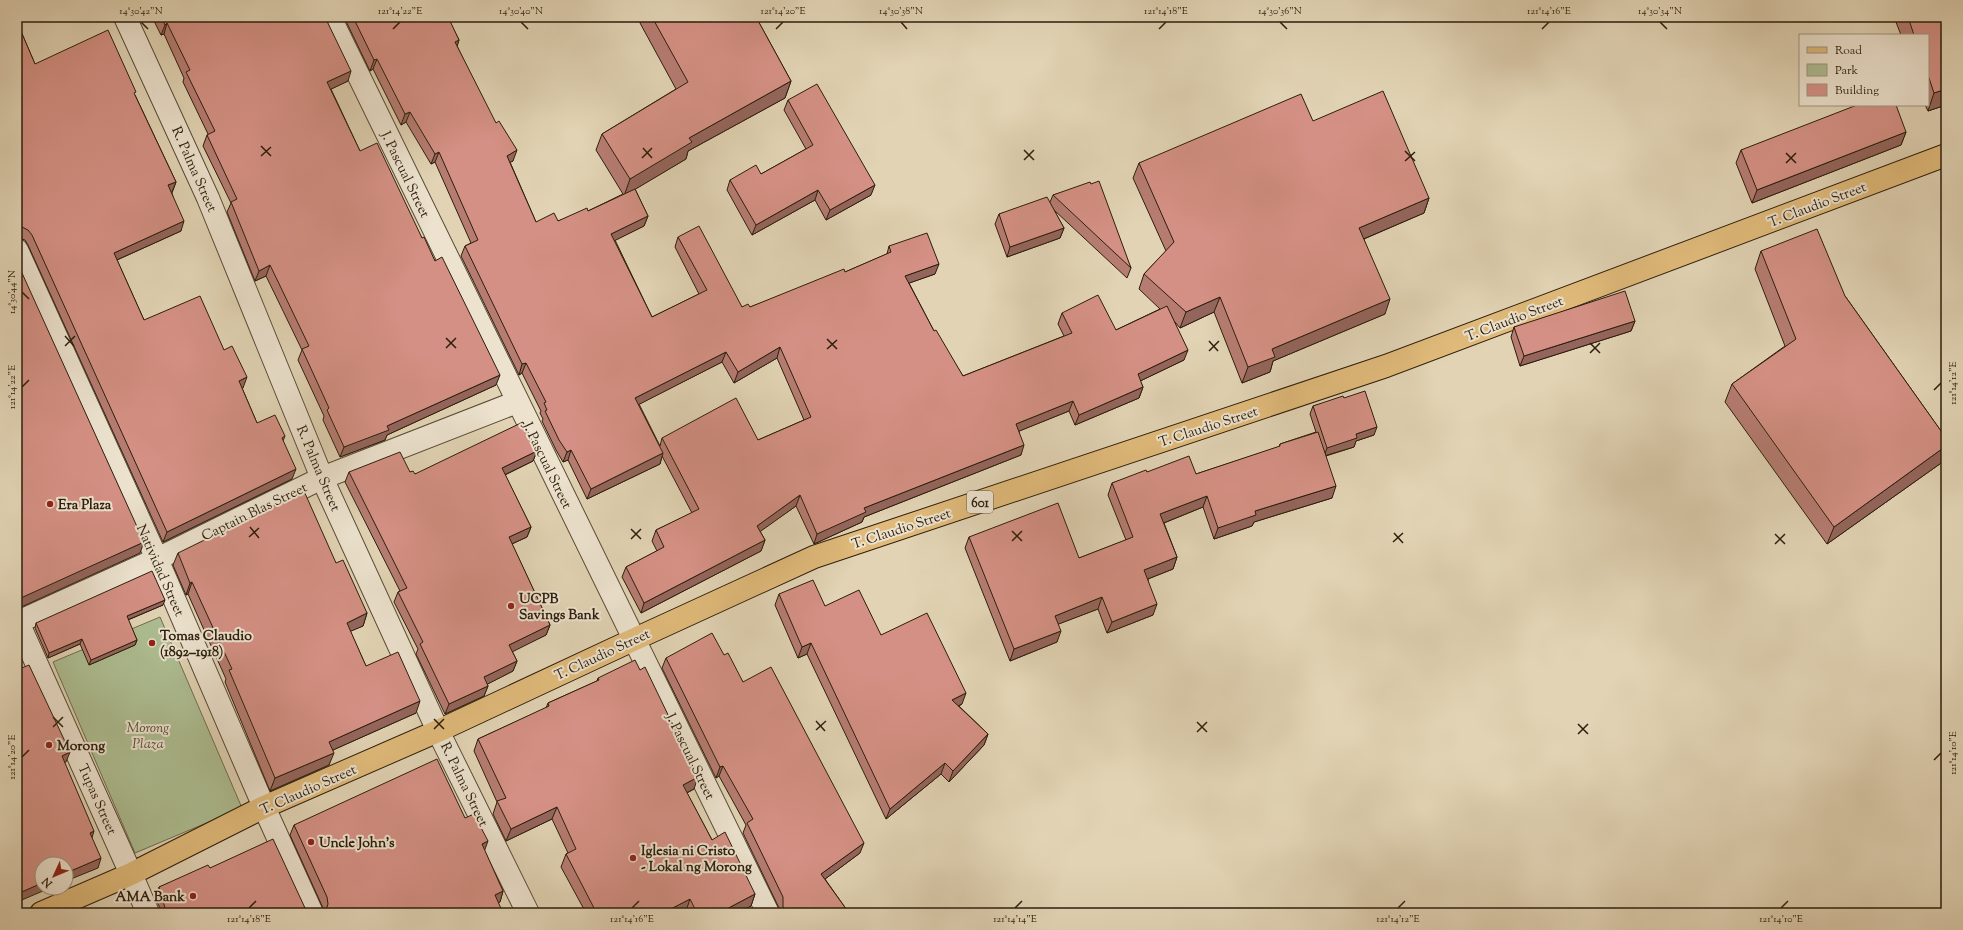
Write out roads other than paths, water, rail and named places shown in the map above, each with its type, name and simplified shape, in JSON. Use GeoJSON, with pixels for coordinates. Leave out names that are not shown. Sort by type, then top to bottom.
{"type":"FeatureCollection","features":[{"type":"Feature","properties":{"kind":"main road","name":"T. Claudio Street"},"geometry":{"type":"LineString","coordinates":[[41,913],[131,874],[264,807],[438,731],[814,557],[1386,366],[1946,155]]}},
{"type":"Feature","properties":{"kind":"street","name":"R. Palma Street"},"geometry":{"type":"LineString","coordinates":[[125,17],[208,198],[322,478],[438,731],[528,913]]}},
{"type":"Feature","properties":{"kind":"street","name":"J. Pascual Street"},"geometry":{"type":"LineString","coordinates":[[330,17],[517,402],[635,639],[762,911]]}},
{"type":"Feature","properties":{"kind":"street","name":"Natividad Street"},"geometry":{"type":"LineString","coordinates":[[17,250],[157,559],[264,807],[312,913]]}},
{"type":"Feature","properties":{"kind":"street","name":"Captain Blas Street"},"geometry":{"type":"LineString","coordinates":[[18,621],[157,559],[322,478],[517,402]]}},
{"type":"Feature","properties":{"kind":"street","name":"Tupas Street"},"geometry":{"type":"LineString","coordinates":[[18,621],[148,913]]}},
{"type":"Feature","properties":{"kind":"place","name":"Era Plaza"},"geometry":{"type":"Point","coordinates":[50,504]}},
{"type":"Feature","properties":{"kind":"place","name":"UCPB Savings Bank"},"geometry":{"type":"Point","coordinates":[511,606]}},
{"type":"Feature","properties":{"kind":"place","name":"Tomas Claudio (1892–1918)"},"geometry":{"type":"Point","coordinates":[152,643]}},
{"type":"Feature","properties":{"kind":"place","name":"Morong"},"geometry":{"type":"Point","coordinates":[49,745]}},
{"type":"Feature","properties":{"kind":"place","name":"Uncle John's"},"geometry":{"type":"Point","coordinates":[311,842]}},
{"type":"Feature","properties":{"kind":"place","name":"Iglesia ni Cristo - Lokal ng Morong"},"geometry":{"type":"Point","coordinates":[633,858]}},
{"type":"Feature","properties":{"kind":"place","name":"AMA Bank"},"geometry":{"type":"Point","coordinates":[193,896]}},
{"type":"Feature","properties":{"kind":"park label","name":"Morong Plaza"},"geometry":{"type":"Point","coordinates":[148,736]}}]}
